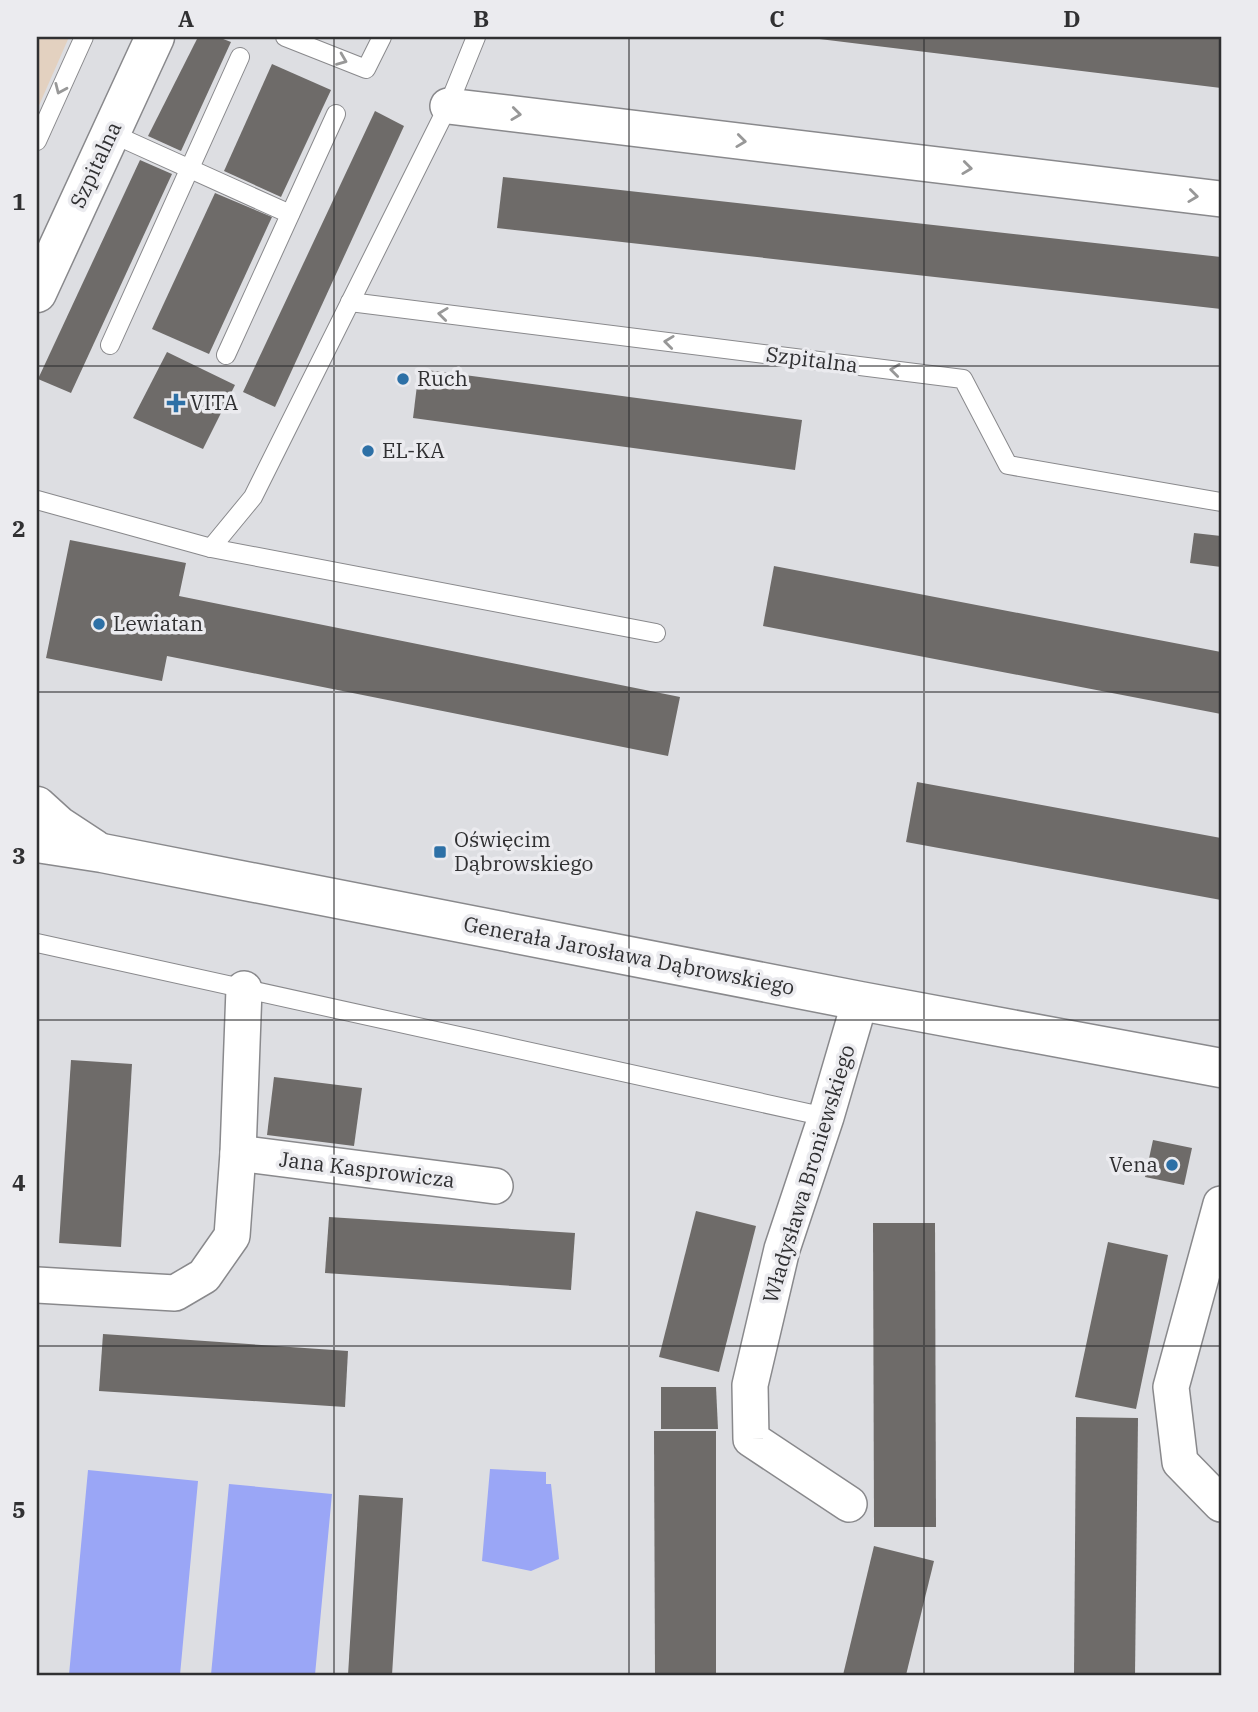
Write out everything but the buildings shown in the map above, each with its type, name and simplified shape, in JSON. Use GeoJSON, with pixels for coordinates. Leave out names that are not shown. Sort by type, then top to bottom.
{"type":"FeatureCollection","features":[{"type":"Feature","properties":{"kind":"street","name":"Szpitalna"},"geometry":{"type":"LineString","coordinates":[[37,293],[155,37]]}},
{"type":"Feature","properties":{"kind":"street"},"geometry":{"type":"LineString","coordinates":[[448,106],[1221,199]]}},
{"type":"Feature","properties":{"kind":"street"},"geometry":{"type":"LineString","coordinates":[[37,806],[59,826],[102,853]]}},
{"type":"Feature","properties":{"kind":"street","name":"Generała Jarosława Dąbrowskiego"},"geometry":{"type":"LineString","coordinates":[[37,843],[102,853],[860,1002],[1221,1068]]}},
{"type":"Feature","properties":{"kind":"street"},"geometry":{"type":"LineString","coordinates":[[37,1285],[175,1293],[204,1276],[232,1236],[244,989]]}},
{"type":"Feature","properties":{"kind":"street","name":"Władysława Broniewskiego"},"geometry":{"type":"LineString","coordinates":[[849,1504],[751,1439],[750,1385],[782,1249],[826,1117],[860,1002]]}},
{"type":"Feature","properties":{"kind":"street","name":"Jana Kasprowicza"},"geometry":{"type":"LineString","coordinates":[[238,1153],[495,1186]]}},
{"type":"Feature","properties":{"kind":"street"},"geometry":{"type":"LineString","coordinates":[[1221,1204],[1171,1387],[1180,1462],[1221,1504]]}},
{"type":"Feature","properties":{"kind":"lane"},"geometry":{"type":"LineString","coordinates":[[37,141],[84,37]]}},
{"type":"Feature","properties":{"kind":"lane"},"geometry":{"type":"LineString","coordinates":[[285,37],[366,69],[382,37]]}},
{"type":"Feature","properties":{"kind":"lane"},"geometry":{"type":"LineString","coordinates":[[211,548],[253,497],[448,106],[476,37]]}},
{"type":"Feature","properties":{"kind":"lane"},"geometry":{"type":"LineString","coordinates":[[110,345],[240,57]]}},
{"type":"Feature","properties":{"kind":"lane"},"geometry":{"type":"LineString","coordinates":[[226,355],[335,114]]}},
{"type":"Feature","properties":{"kind":"lane"},"geometry":{"type":"LineString","coordinates":[[110,136],[126,140],[290,214]]}},
{"type":"Feature","properties":{"kind":"lane","name":"Szpitalna"},"geometry":{"type":"LineString","coordinates":[[350,302],[962,379],[1008,465],[1221,502]]}},
{"type":"Feature","properties":{"kind":"lane"},"geometry":{"type":"LineString","coordinates":[[37,500],[211,548],[656,633]]}},
{"type":"Feature","properties":{"kind":"lane"},"geometry":{"type":"LineString","coordinates":[[37,943],[826,1117]]}},
{"type":"Feature","properties":{"kind":"shaded area"},"geometry":{"type":"Polygon","coordinates":[[[37,37],[69,37],[37,110],[37,37]]]}},
{"type":"Feature","properties":{"kind":"shaded area"},"geometry":{"type":"Polygon","coordinates":[[[490,1469],[546,1472],[546,1484],[551,1484],[559,1559],[531,1571],[482,1561],[490,1469]]]}},
{"type":"Feature","properties":{"kind":"shaded area"},"geometry":{"type":"Polygon","coordinates":[[[88,1470],[198,1481],[180,1675],[69,1675],[88,1470]]]}},
{"type":"Feature","properties":{"kind":"shaded area"},"geometry":{"type":"Polygon","coordinates":[[[229,1484],[332,1494],[315,1675],[211,1675],[229,1484]]]}},
{"type":"Feature","properties":{"kind":"place","name":"Ruch"},"geometry":{"type":"Point","coordinates":[403,379]}},
{"type":"Feature","properties":{"kind":"place","name":"VITA"},"geometry":{"type":"Point","coordinates":[176,403]}},
{"type":"Feature","properties":{"kind":"place","name":"EL-KA"},"geometry":{"type":"Point","coordinates":[368,451]}},
{"type":"Feature","properties":{"kind":"place","name":"Lewiatan"},"geometry":{"type":"Point","coordinates":[99,624]}},
{"type":"Feature","properties":{"kind":"place","name":"Oświęcim Dąbrowskiego"},"geometry":{"type":"Point","coordinates":[440,852]}},
{"type":"Feature","properties":{"kind":"place","name":"Vena"},"geometry":{"type":"Point","coordinates":[1172,1165]}}]}
